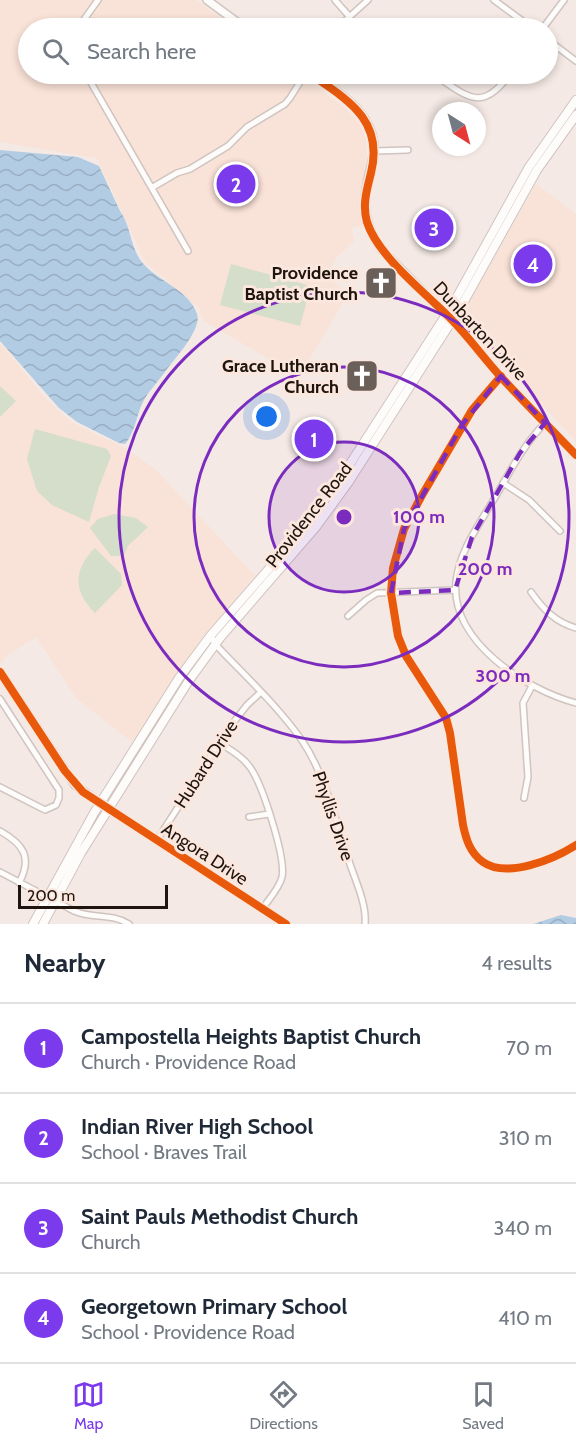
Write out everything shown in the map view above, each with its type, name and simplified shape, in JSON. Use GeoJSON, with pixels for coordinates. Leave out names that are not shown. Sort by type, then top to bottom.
{"type":"FeatureCollection","features":[{"type":"Feature","properties":{"kind":"main road","name":"Providence Road"},"geometry":{"type":"LineString","coordinates":[[33,924],[51,900],[179,678],[211,635],[294,540],[323,503],[446,314],[524,175],[576,100]]}},
{"type":"Feature","properties":{"kind":"main road","name":"Providence Road"},"geometry":{"type":"LineString","coordinates":[[104,806],[215,644],[327,513],[453,321],[481,274],[528,185],[576,115]]}},
{"type":"Feature","properties":{"kind":"main road","name":"Providence Road"},"geometry":{"type":"LineString","coordinates":[[43,924],[51,900]]}},
{"type":"Feature","properties":{"kind":"street"},"geometry":{"type":"LineString","coordinates":[[85,18],[98,0]]}},
{"type":"Feature","properties":{"kind":"street"},"geometry":{"type":"LineString","coordinates":[[207,0],[231,18]]}},
{"type":"Feature","properties":{"kind":"street"},"geometry":{"type":"LineString","coordinates":[[335,0],[349,16],[368,0]]}},
{"type":"Feature","properties":{"kind":"street"},"geometry":{"type":"LineString","coordinates":[[494,0],[518,18]]}},
{"type":"Feature","properties":{"kind":"street"},"geometry":{"type":"LineString","coordinates":[[550,18],[564,0]]}},
{"type":"Feature","properties":{"kind":"street"},"geometry":{"type":"LineString","coordinates":[[558,48],[576,61]]}},
{"type":"Feature","properties":{"kind":"street"},"geometry":{"type":"LineString","coordinates":[[92,84],[188,250]]}},
{"type":"Feature","properties":{"kind":"street"},"geometry":{"type":"LineString","coordinates":[[153,187],[177,173],[190,169],[228,146],[246,127],[285,104],[300,84]]}},
{"type":"Feature","properties":{"kind":"street","name":"Dunbarton Drive"},"geometry":{"type":"LineString","coordinates":[[323,84],[359,111],[370,130],[374,151],[365,201],[367,222],[382,250],[453,321],[501,376],[576,455]]}},
{"type":"Feature","properties":{"kind":"street"},"geometry":{"type":"LineString","coordinates":[[449,84],[469,97],[479,98],[493,93],[501,84]]}},
{"type":"Feature","properties":{"kind":"street"},"geometry":{"type":"LineString","coordinates":[[374,151],[408,150]]}},
{"type":"Feature","properties":{"kind":"street"},"geometry":{"type":"LineString","coordinates":[[501,376],[483,395],[462,425],[404,529],[393,568],[391,593],[396,627],[406,656],[446,718],[465,832],[473,852],[482,862],[512,868],[541,862],[576,845]]}},
{"type":"Feature","properties":{"kind":"street"},"geometry":{"type":"LineString","coordinates":[[545,423],[526,445],[462,554],[455,590],[462,618],[470,633],[492,656],[532,686],[552,696],[576,703]]}},
{"type":"Feature","properties":{"kind":"street"},"geometry":{"type":"LineString","coordinates":[[503,483],[529,500],[560,531]]}},
{"type":"Feature","properties":{"kind":"street"},"geometry":{"type":"LineString","coordinates":[[348,616],[378,593],[455,590]]}},
{"type":"Feature","properties":{"kind":"street"},"geometry":{"type":"LineString","coordinates":[[531,592],[549,615],[576,628]]}},
{"type":"Feature","properties":{"kind":"street","name":"Phyllis Drive"},"geometry":{"type":"LineString","coordinates":[[211,635],[215,644],[302,740],[324,783],[359,893],[365,924]]}},
{"type":"Feature","properties":{"kind":"street"},"geometry":{"type":"LineString","coordinates":[[0,672],[70,778],[83,792],[104,806]]}},
{"type":"Feature","properties":{"kind":"street"},"geometry":{"type":"LineString","coordinates":[[524,798],[528,777],[523,703],[532,686]]}},
{"type":"Feature","properties":{"kind":"street","name":"Hubard Drive"},"geometry":{"type":"LineString","coordinates":[[157,840],[237,717],[260,693]]}},
{"type":"Feature","properties":{"kind":"street"},"geometry":{"type":"LineString","coordinates":[[0,699],[59,790],[59,798],[56,805],[45,810],[0,787]]}},
{"type":"Feature","properties":{"kind":"street"},"geometry":{"type":"LineString","coordinates":[[220,743],[248,764],[260,785],[280,847],[283,870],[279,885],[262,909]]}},
{"type":"Feature","properties":{"kind":"street","name":"Angora Drive"},"geometry":{"type":"LineString","coordinates":[[104,806],[286,924]]}},
{"type":"Feature","properties":{"kind":"street"},"geometry":{"type":"LineString","coordinates":[[249,817],[269,814]]}},
{"type":"Feature","properties":{"kind":"street"},"geometry":{"type":"LineString","coordinates":[[0,831],[18,842],[24,852],[25,871],[19,883]]}},
{"type":"Feature","properties":{"kind":"street"},"geometry":{"type":"LineString","coordinates":[[0,872],[85,916],[120,918],[129,924]]}},
{"type":"Feature","properties":{"kind":"highlighted area"},"geometry":{"type":"Polygon","coordinates":[[[501,376],[545,423],[520,453],[472,537],[455,590],[391,593],[404,529],[462,425],[501,376]]]}},
{"type":"Feature","properties":{"kind":"shaded area"},"geometry":{"type":"Polygon","coordinates":[[[0,0],[196,0],[221,18],[18,18],[18,84],[312,84],[345,108],[360,125],[366,140],[367,164],[359,204],[363,225],[351,228],[354,241],[337,257],[325,276],[348,294],[299,377],[203,320],[199,308],[145,262],[97,158],[0,142],[0,0]]]}},
{"type":"Feature","properties":{"kind":"shaded area"},"geometry":{"type":"Polygon","coordinates":[[[536,184],[576,214],[576,441],[467,325],[463,313],[536,184]]]}},
{"type":"Feature","properties":{"kind":"shaded area"},"geometry":{"type":"Polygon","coordinates":[[[0,343],[47,400],[71,422],[127,449],[157,471],[255,576],[200,640],[132,742],[76,698],[36,637],[5,657],[2,664],[0,661],[0,343]]]}},
{"type":"Feature","properties":{"kind":"green space"},"geometry":{"type":"Polygon","coordinates":[[[231,264],[311,286],[300,326],[220,305],[231,264]]]}},
{"type":"Feature","properties":{"kind":"green space"},"geometry":{"type":"Polygon","coordinates":[[[0,386],[16,401],[0,417],[0,386]]]}},
{"type":"Feature","properties":{"kind":"green space"},"geometry":{"type":"Polygon","coordinates":[[[35,429],[107,449],[111,456],[89,522],[52,505],[37,491],[27,459],[35,429]]]}},
{"type":"Feature","properties":{"kind":"green space"},"geometry":{"type":"Polygon","coordinates":[[[114,514],[136,518],[148,527],[121,556],[111,556],[90,528],[98,519],[114,514]]]}},
{"type":"Feature","properties":{"kind":"green space"},"geometry":{"type":"Polygon","coordinates":[[[95,548],[121,574],[122,585],[95,613],[83,597],[78,581],[83,564],[95,548]]]}},
{"type":"Feature","properties":{"kind":"water"},"geometry":{"type":"Polygon","coordinates":[[[0,150],[78,157],[99,166],[124,217],[137,255],[147,268],[187,298],[197,314],[198,320],[192,335],[145,398],[131,435],[125,444],[77,422],[59,408],[0,341],[0,150]]]}},
{"type":"Feature","properties":{"kind":"water"},"geometry":{"type":"Polygon","coordinates":[[[561,915],[576,918],[576,924],[533,924],[561,915]]]}},
{"type":"Feature","properties":{"kind":"cycle path"},"geometry":{"type":"LineString","coordinates":[[324,84],[360,113],[372,139],[374,155],[365,209],[367,222],[381,248],[392,262],[453,321],[500,376],[576,455]]}},
{"type":"Feature","properties":{"kind":"cycle path"},"geometry":{"type":"LineString","coordinates":[[501,376],[472,410],[404,529],[393,568],[391,593],[398,636],[406,656],[446,718],[463,825],[472,850],[483,862],[493,867],[517,868],[556,856],[576,845]]}},
{"type":"Feature","properties":{"kind":"cycle path"},"geometry":{"type":"LineString","coordinates":[[0,672],[65,771],[83,792],[286,924]]}},
{"type":"Feature","properties":{"kind":"place","name":"Indian River High School"},"geometry":{"type":"Point","coordinates":[236,184]}},
{"type":"Feature","properties":{"kind":"place","name":"Saint Pauls Methodist Church"},"geometry":{"type":"Point","coordinates":[434,228]}},
{"type":"Feature","properties":{"kind":"place","name":"Georgetown Primary School"},"geometry":{"type":"Point","coordinates":[533,264]}},
{"type":"Feature","properties":{"kind":"place","name":"Providence Baptist Church"},"geometry":{"type":"Point","coordinates":[381,283]}},
{"type":"Feature","properties":{"kind":"place","name":"Grace Lutheran Church"},"geometry":{"type":"Point","coordinates":[362,376]}},
{"type":"Feature","properties":{"kind":"place","name":"Campostella Heights Baptist Church"},"geometry":{"type":"Point","coordinates":[314,439]}}]}
